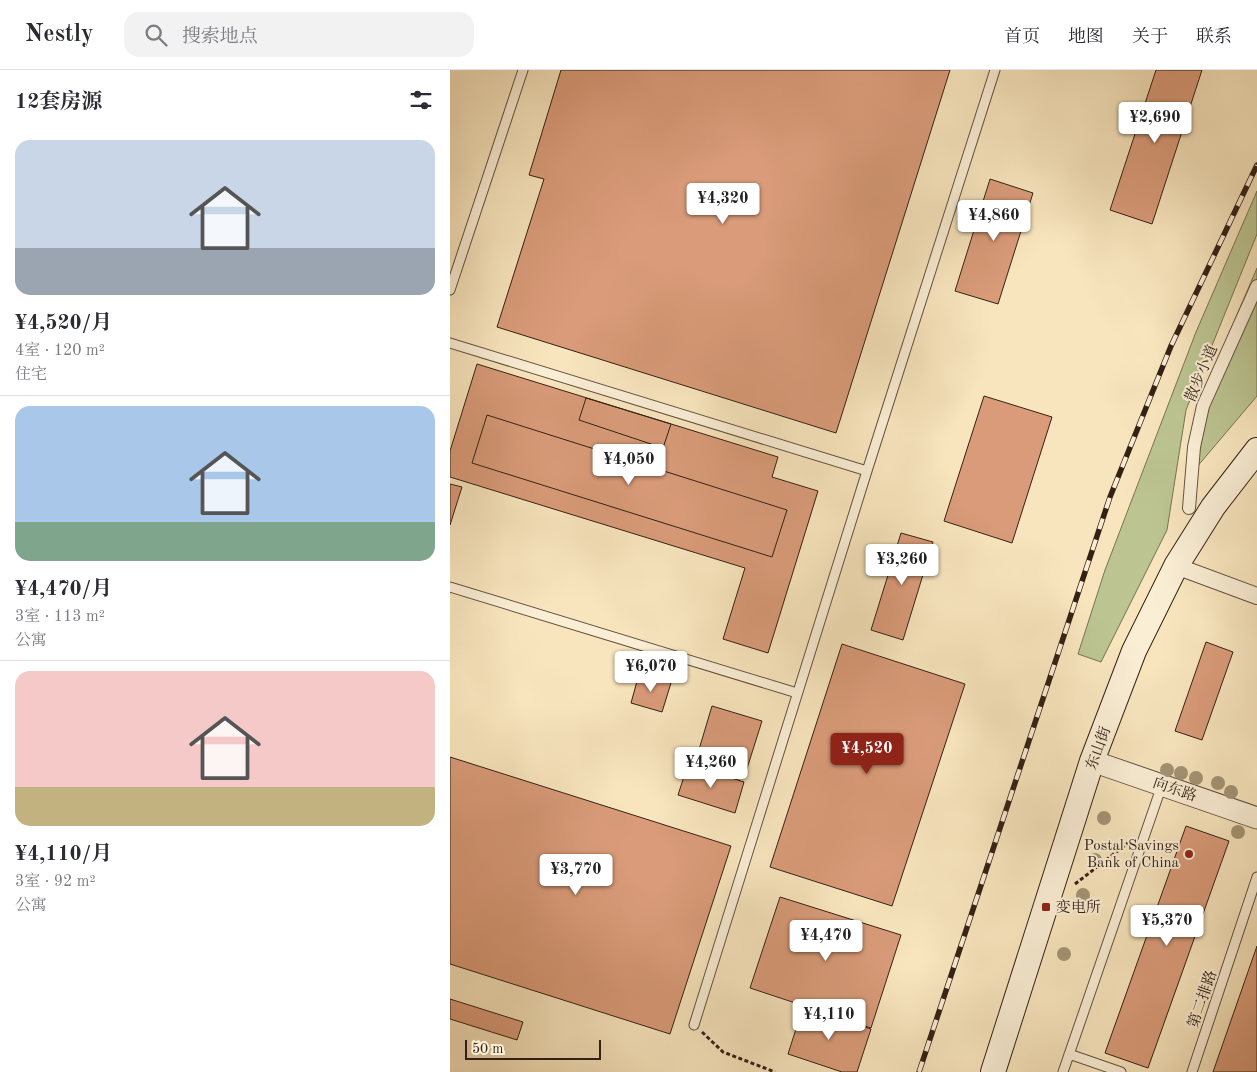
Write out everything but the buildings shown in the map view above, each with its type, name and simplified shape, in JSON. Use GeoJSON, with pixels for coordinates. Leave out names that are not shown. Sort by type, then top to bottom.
{"type":"FeatureCollection","features":[{"type":"Feature","properties":{"kind":"main road","name":"东山街"},"geometry":{"type":"LineString","coordinates":[[993,1072],[1092,761],[1134,650],[1176,566],[1213,507],[1257,450]]}},
{"type":"Feature","properties":{"kind":"street","name":"散步小道"},"geometry":{"type":"LineString","coordinates":[[1189,508],[1194,447],[1203,406],[1257,286]]}},
{"type":"Feature","properties":{"kind":"street"},"geometry":{"type":"LineString","coordinates":[[1176,566],[1257,596]]}},
{"type":"Feature","properties":{"kind":"street","name":"向东路"},"geometry":{"type":"LineString","coordinates":[[1092,761],[1257,818]]}},
{"type":"Feature","properties":{"kind":"lane"},"geometry":{"type":"LineString","coordinates":[[450,290],[523,70]]}},
{"type":"Feature","properties":{"kind":"lane"},"geometry":{"type":"LineString","coordinates":[[694,1025],[866,471],[995,70]]}},
{"type":"Feature","properties":{"kind":"lane"},"geometry":{"type":"LineString","coordinates":[[450,343],[866,471]]}},
{"type":"Feature","properties":{"kind":"lane"},"geometry":{"type":"LineString","coordinates":[[450,587],[797,693]]}},
{"type":"Feature","properties":{"kind":"lane"},"geometry":{"type":"LineString","coordinates":[[1063,1072],[1162,785]]}},
{"type":"Feature","properties":{"kind":"lane","name":"第二排路"},"geometry":{"type":"LineString","coordinates":[[1192,1072],[1257,877]]}},
{"type":"Feature","properties":{"kind":"lane"},"geometry":{"type":"LineString","coordinates":[[1069,1054],[1121,1072]]}},
{"type":"Feature","properties":{"kind":"path"},"geometry":{"type":"LineString","coordinates":[[1046,907],[1133,838]]}},
{"type":"Feature","properties":{"kind":"path"},"geometry":{"type":"LineString","coordinates":[[694,1025],[723,1052],[775,1072]]}},
{"type":"Feature","properties":{"kind":"green space"},"geometry":{"type":"Polygon","coordinates":[[[1257,191],[1257,234],[1186,410],[1167,530],[1101,662],[1078,654],[1105,570],[1196,332],[1257,191]]]}},
{"type":"Feature","properties":{"kind":"green space"},"geometry":{"type":"Polygon","coordinates":[[[1257,268],[1257,396],[1196,468],[1212,373],[1257,268]]]}},
{"type":"Feature","properties":{"kind":"railway"},"geometry":{"type":"LineString","coordinates":[[919,1072],[1110,497],[1171,346],[1257,165]]}},
{"type":"Feature","properties":{"kind":"place","name":"Postal Savings Bank of China"},"geometry":{"type":"Point","coordinates":[1189,854]}},
{"type":"Feature","properties":{"kind":"place","name":"变电所"},"geometry":{"type":"Point","coordinates":[1046,907]}}]}
